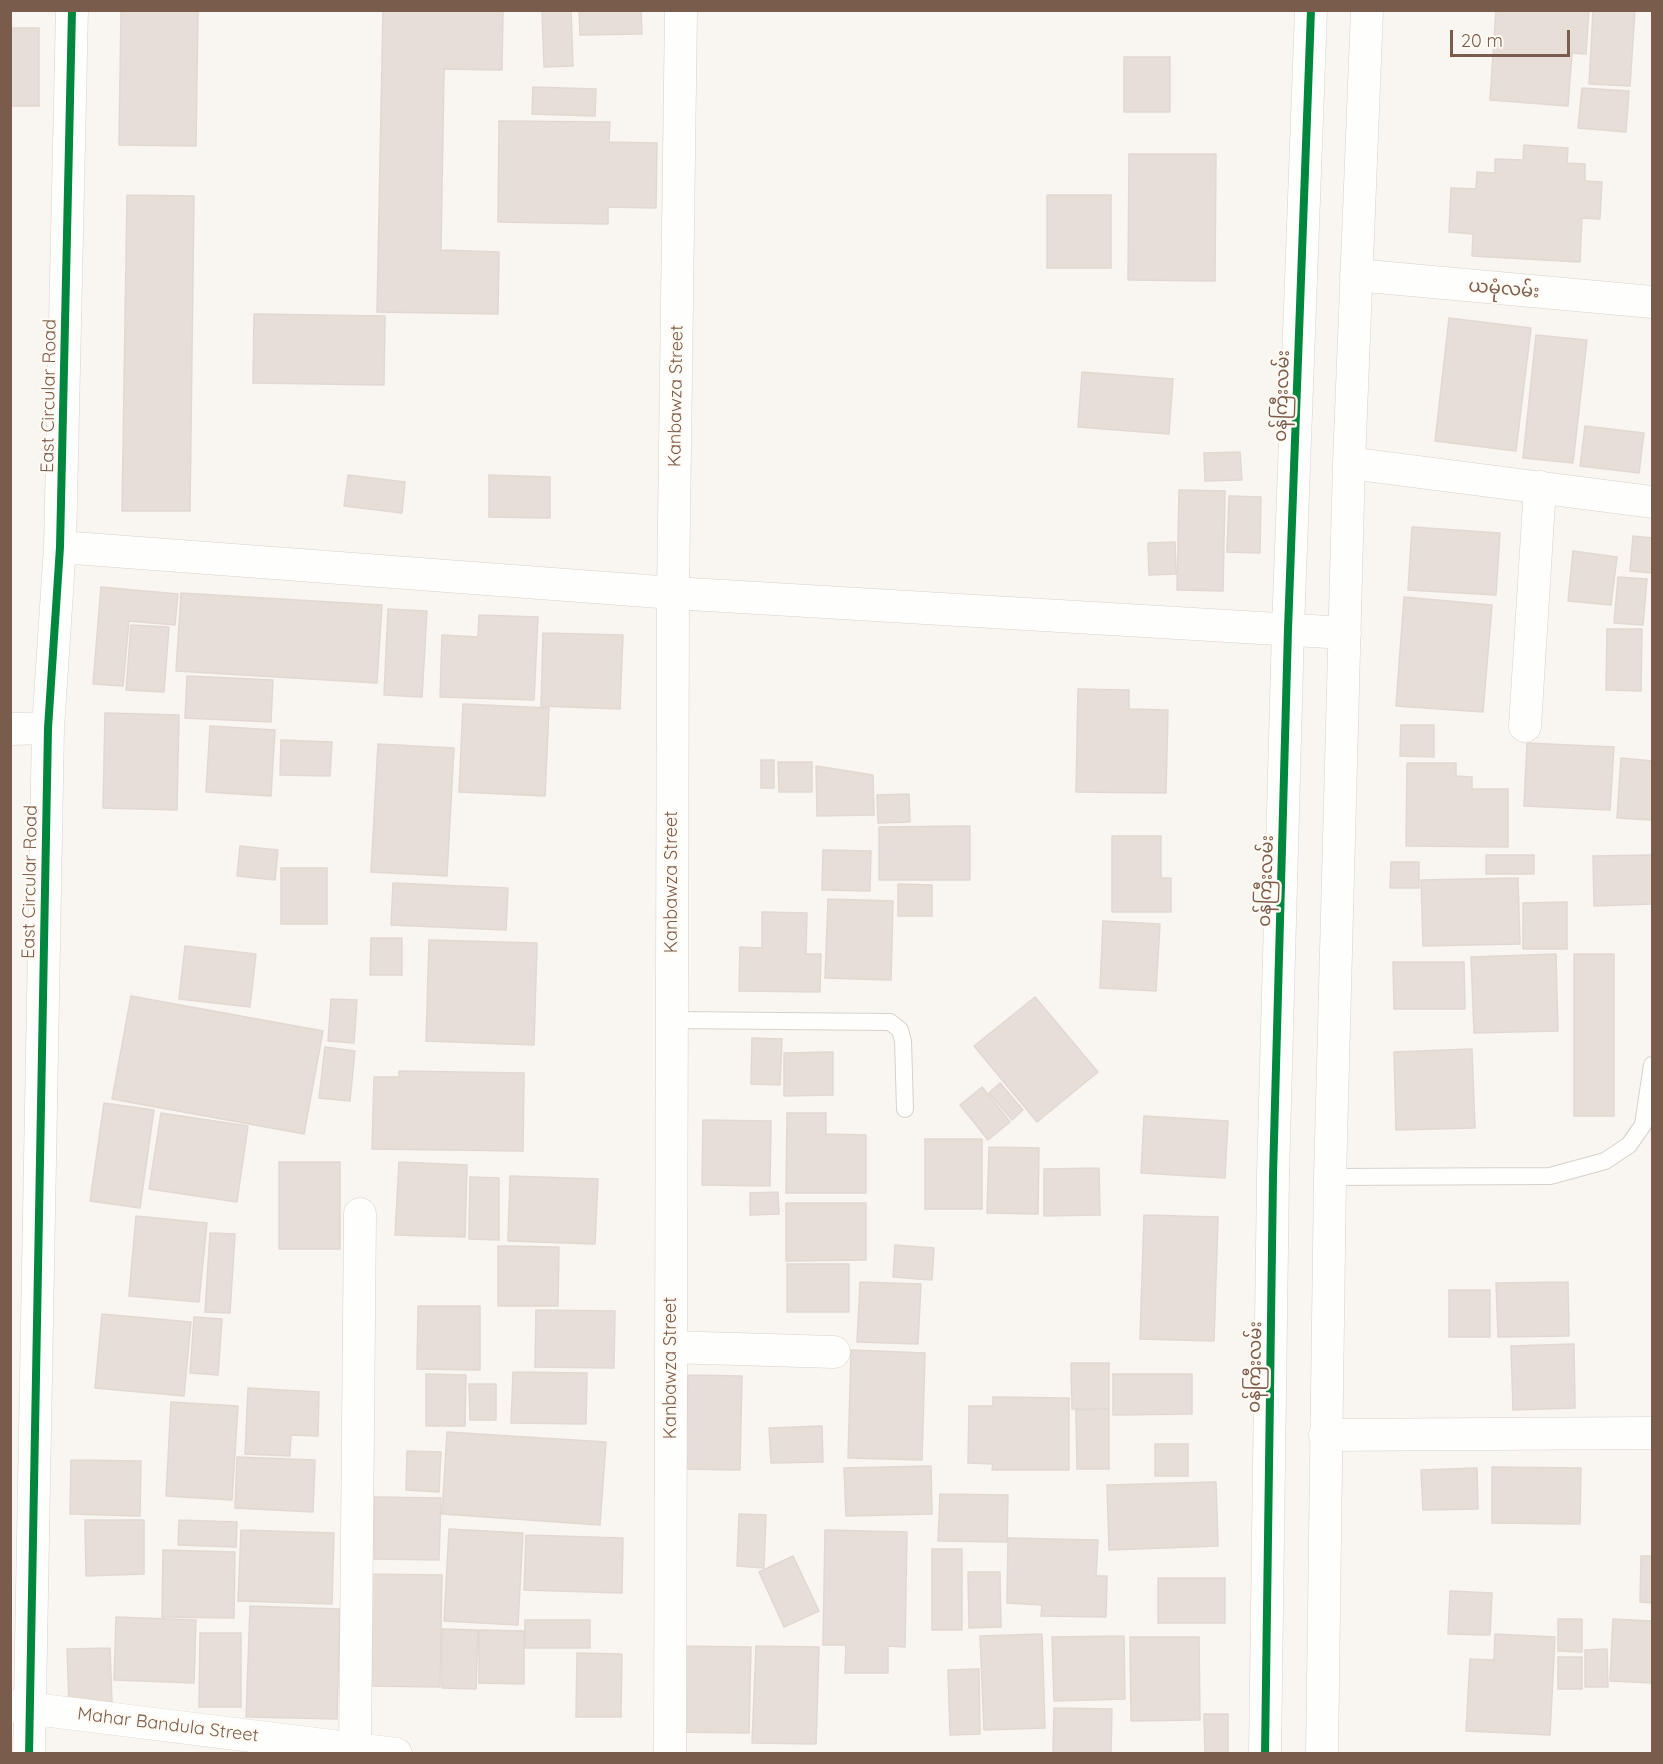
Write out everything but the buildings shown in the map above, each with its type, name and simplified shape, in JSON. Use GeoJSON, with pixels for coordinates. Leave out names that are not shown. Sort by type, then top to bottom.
{"type":"FeatureCollection","features":[{"type":"Feature","properties":{"kind":"street","name":"East Circular Road"},"geometry":{"type":"LineString","coordinates":[[29,1754],[20,1707],[48,728],[60,547],[72,10]]}},
{"type":"Feature","properties":{"kind":"street","name":"Kanbawza Street"},"geometry":{"type":"LineString","coordinates":[[670,1754],[673,593],[681,10]]}},
{"type":"Feature","properties":{"kind":"street","name":"ဝန်ကြီးလမ်း"},"geometry":{"type":"LineString","coordinates":[[1265,1754],[1273,1188],[1288,629],[1311,10]]}},
{"type":"Feature","properties":{"kind":"street"},"geometry":{"type":"LineString","coordinates":[[1322,1754],[1330,1177],[1349,463],[1367,10]]}},
{"type":"Feature","properties":{"kind":"street","name":"ယမုံလမ်း"},"geometry":{"type":"LineString","coordinates":[[1356,275],[1653,302]]}},
{"type":"Feature","properties":{"kind":"street"},"geometry":{"type":"LineString","coordinates":[[1349,463],[1653,502]]}},
{"type":"Feature","properties":{"kind":"street"},"geometry":{"type":"LineString","coordinates":[[1525,726],[1540,487]]}},
{"type":"Feature","properties":{"kind":"street"},"geometry":{"type":"LineString","coordinates":[[60,547],[673,593],[1345,633]]}},
{"type":"Feature","properties":{"kind":"street"},"geometry":{"type":"LineString","coordinates":[[10,729],[48,728]]}},
{"type":"Feature","properties":{"kind":"street"},"geometry":{"type":"LineString","coordinates":[[355,1749],[360,1214]]}},
{"type":"Feature","properties":{"kind":"street"},"geometry":{"type":"LineString","coordinates":[[671,1347],[834,1352]]}},
{"type":"Feature","properties":{"kind":"street"},"geometry":{"type":"LineString","coordinates":[[1325,1435],[1653,1433]]}},
{"type":"Feature","properties":{"kind":"street","name":"Mahar Bandula Street"},"geometry":{"type":"LineString","coordinates":[[20,1707],[396,1754]]}},
{"type":"Feature","properties":{"kind":"lane"},"geometry":{"type":"LineString","coordinates":[[672,1020],[890,1022],[900,1030],[903,1041],[905,1109]]}},
{"type":"Feature","properties":{"kind":"lane"},"geometry":{"type":"LineString","coordinates":[[1330,1177],[1550,1176],[1605,1161],[1629,1145],[1643,1125],[1653,1065]]}},
{"type":"Feature","properties":{"kind":"cycle path"},"geometry":{"type":"LineString","coordinates":[[29,1754],[48,728],[60,547],[72,10]]}},
{"type":"Feature","properties":{"kind":"cycle path"},"geometry":{"type":"LineString","coordinates":[[1265,1754],[1273,1176],[1288,629],[1311,10]]}}]}
